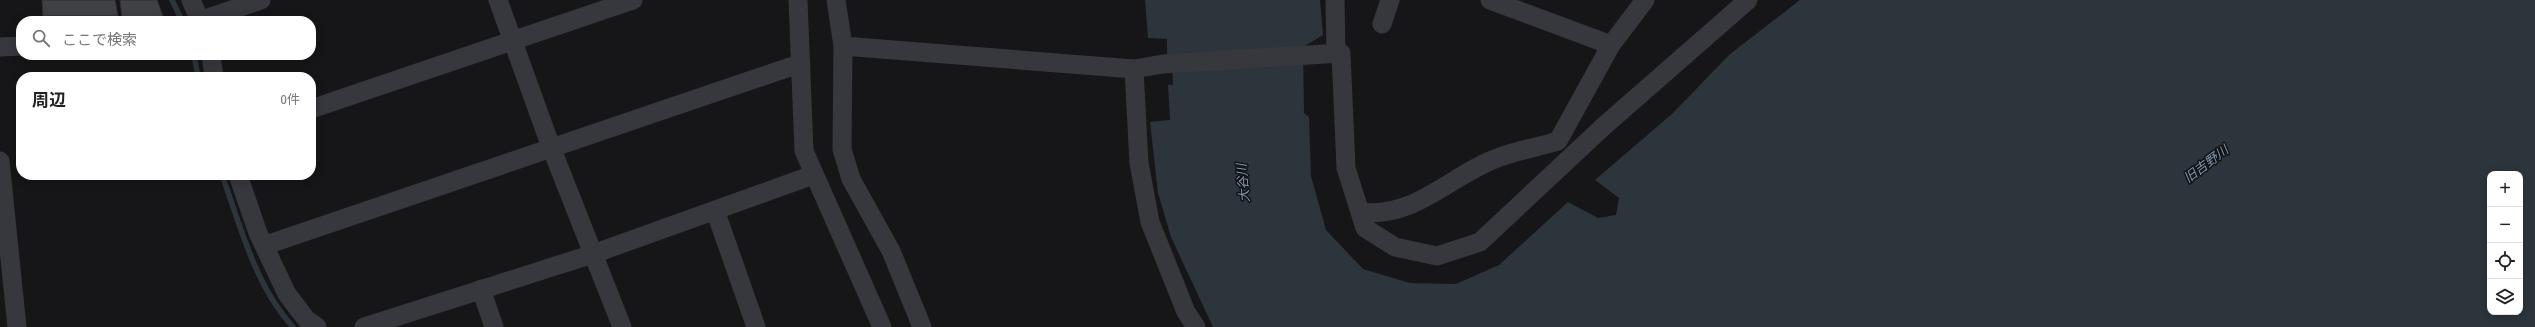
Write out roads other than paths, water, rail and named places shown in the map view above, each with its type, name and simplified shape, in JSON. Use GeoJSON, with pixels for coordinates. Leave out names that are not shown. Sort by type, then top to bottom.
{"type":"FeatureCollection","features":[{"type":"Feature","properties":{"kind":"street"},"geometry":{"type":"LineString","coordinates":[[191,0],[198,16]]}},
{"type":"Feature","properties":{"kind":"street"},"geometry":{"type":"LineString","coordinates":[[215,16],[261,0]]}},
{"type":"Feature","properties":{"kind":"street"},"geometry":{"type":"LineString","coordinates":[[498,0],[550,146],[622,327]]}},
{"type":"Feature","properties":{"kind":"street"},"geometry":{"type":"LineString","coordinates":[[316,107],[633,0]]}},
{"type":"Feature","properties":{"kind":"street"},"geometry":{"type":"LineString","coordinates":[[798,0],[804,151],[813,175],[882,327]]}},
{"type":"Feature","properties":{"kind":"street"},"geometry":{"type":"LineString","coordinates":[[836,0],[843,46],[842,149],[851,179],[891,250],[922,327]]}},
{"type":"Feature","properties":{"kind":"street"},"geometry":{"type":"LineString","coordinates":[[1330,53],[1335,0]]}},
{"type":"Feature","properties":{"kind":"street"},"geometry":{"type":"LineString","coordinates":[[1382,24],[1390,0]]}},
{"type":"Feature","properties":{"kind":"street"},"geometry":{"type":"LineString","coordinates":[[1490,0],[1611,45]]}},
{"type":"Feature","properties":{"kind":"street"},"geometry":{"type":"LineString","coordinates":[[1361,212],[1379,214],[1403,209],[1499,157],[1558,141],[1611,45],[1645,0]]}},
{"type":"Feature","properties":{"kind":"street"},"geometry":{"type":"LineString","coordinates":[[843,46],[1134,69],[1163,64],[1341,53],[1346,168],[1365,228],[1395,247],[1437,256],[1480,242],[1604,126],[1748,0]]}},
{"type":"Feature","properties":{"kind":"street"},"geometry":{"type":"LineString","coordinates":[[0,47],[16,46]]}},
{"type":"Feature","properties":{"kind":"street"},"geometry":{"type":"LineString","coordinates":[[212,60],[213,72]]}},
{"type":"Feature","properties":{"kind":"street"},"geometry":{"type":"LineString","coordinates":[[266,245],[550,146],[790,67],[801,66]]}},
{"type":"Feature","properties":{"kind":"street"},"geometry":{"type":"LineString","coordinates":[[1134,69],[1139,164],[1150,222],[1186,312],[1196,327]]}},
{"type":"Feature","properties":{"kind":"street"},"geometry":{"type":"LineString","coordinates":[[0,161],[17,327]]}},
{"type":"Feature","properties":{"kind":"street"},"geometry":{"type":"LineString","coordinates":[[364,327],[593,254],[813,175]]}},
{"type":"Feature","properties":{"kind":"street"},"geometry":{"type":"LineString","coordinates":[[240,180],[258,233],[266,245],[287,294],[306,319],[317,327]]}},
{"type":"Feature","properties":{"kind":"street"},"geometry":{"type":"LineString","coordinates":[[715,210],[756,327]]}},
{"type":"Feature","properties":{"kind":"street"},"geometry":{"type":"LineString","coordinates":[[481,290],[494,327]]}},
{"type":"Feature","properties":{"kind":"water"},"geometry":{"type":"Polygon","coordinates":[[[1145,0],[1320,0],[1323,35],[1303,47],[1304,113],[1309,117],[1311,176],[1326,230],[1363,269],[1410,283],[1456,284],[1499,265],[1568,202],[1598,218],[1616,215],[1619,198],[1595,180],[1673,113],[1730,54],[1800,0],[2535,0],[2535,327],[1213,327],[1171,237],[1158,193],[1150,122],[1170,120],[1168,85],[1173,85],[1172,57],[1167,56],[1167,39],[1148,38],[1145,0]]]}},
{"type":"Feature","properties":{"kind":"waterway"},"geometry":{"type":"LineString","coordinates":[[172,0],[180,16]]}},
{"type":"Feature","properties":{"kind":"waterway"},"geometry":{"type":"LineString","coordinates":[[195,60],[197,72]]}},
{"type":"Feature","properties":{"kind":"waterway"},"geometry":{"type":"LineString","coordinates":[[224,180],[250,255],[259,275],[280,311],[293,327]]}},
{"type":"Feature","properties":{"kind":"water label","name":"旧吉野川"},"geometry":{"type":"Point","coordinates":[2206,164]}},
{"type":"Feature","properties":{"kind":"water label","name":"大谷川"},"geometry":{"type":"Point","coordinates":[1243,183]}}]}
